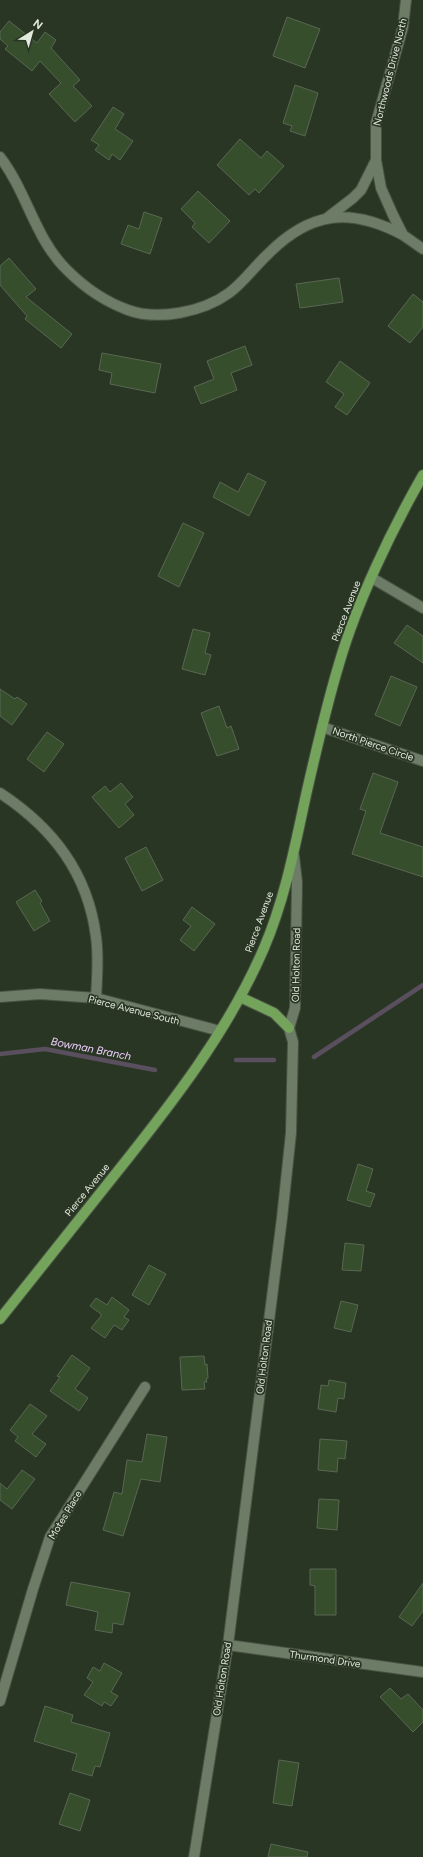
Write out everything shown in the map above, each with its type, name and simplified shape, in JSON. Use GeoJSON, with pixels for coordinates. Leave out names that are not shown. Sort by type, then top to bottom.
{"type":"FeatureCollection","features":[{"type":"Feature","properties":{"kind":"main road","name":"Pierce Avenue"},"geometry":{"type":"LineString","coordinates":[[0,1319],[160,1118],[198,1066],[240,997],[265,947],[294,856],[322,727],[339,663],[372,578],[397,523],[423,475]]}},
{"type":"Feature","properties":{"kind":"main road"},"geometry":{"type":"LineString","coordinates":[[240,997],[274,1013],[289,1028]]}},
{"type":"Feature","properties":{"kind":"street","name":"Northwoods Drive North"},"geometry":{"type":"LineString","coordinates":[[406,0],[403,27],[376,123],[376,160],[381,188],[403,235],[423,249]]}},
{"type":"Feature","properties":{"kind":"street"},"geometry":{"type":"LineString","coordinates":[[0,157],[14,177],[43,239],[66,269],[84,285],[112,303],[129,310],[161,315],[182,313],[217,300],[229,293],[286,237],[303,227],[326,218],[353,198],[361,190],[376,160]]}},
{"type":"Feature","properties":{"kind":"street"},"geometry":{"type":"LineString","coordinates":[[326,218],[351,216],[372,220],[403,235]]}},
{"type":"Feature","properties":{"kind":"street"},"geometry":{"type":"LineString","coordinates":[[372,578],[423,608]]}},
{"type":"Feature","properties":{"kind":"street","name":"North Pierce Circle"},"geometry":{"type":"LineString","coordinates":[[322,727],[423,761]]}},
{"type":"Feature","properties":{"kind":"street"},"geometry":{"type":"LineString","coordinates":[[0,793],[38,821],[60,846],[81,883],[90,906],[96,937],[98,961],[96,998]]}},
{"type":"Feature","properties":{"kind":"street","name":"Old Holton Road"},"geometry":{"type":"LineString","coordinates":[[194,1857],[228,1646],[291,1133],[293,1042],[289,1028],[295,1008],[298,882],[294,856]]}},
{"type":"Feature","properties":{"kind":"street","name":"Pierce Avenue South"},"geometry":{"type":"LineString","coordinates":[[0,997],[40,994],[96,998],[220,1031]]}},
{"type":"Feature","properties":{"kind":"street","name":"Motes Place"},"geometry":{"type":"LineString","coordinates":[[0,1701],[50,1537],[144,1387]]}},
{"type":"Feature","properties":{"kind":"street","name":"Thurmond Drive"},"geometry":{"type":"LineString","coordinates":[[228,1646],[423,1672]]}},
{"type":"Feature","properties":{"kind":"building"},"geometry":{"type":"Polygon","coordinates":[[[287,17],[320,29],[305,68],[273,56],[287,17]]]}},
{"type":"Feature","properties":{"kind":"building"},"geometry":{"type":"Polygon","coordinates":[[[9,21],[37,43],[45,32],[56,40],[51,48],[80,80],[73,86],[92,106],[75,122],[49,94],[61,83],[40,61],[32,71],[5,49],[8,46],[0,39],[0,32],[9,21]]]}},
{"type":"Feature","properties":{"kind":"building"},"geometry":{"type":"Polygon","coordinates":[[[295,85],[318,93],[305,136],[290,131],[292,126],[283,123],[295,85]]]}},
{"type":"Feature","properties":{"kind":"building"},"geometry":{"type":"Polygon","coordinates":[[[113,107],[124,114],[115,129],[133,141],[120,160],[112,154],[109,160],[95,150],[99,145],[91,140],[113,107]]]}},
{"type":"Feature","properties":{"kind":"building"},"geometry":{"type":"Polygon","coordinates":[[[240,139],[261,158],[267,151],[284,166],[259,193],[255,189],[249,195],[217,165],[240,139]]]}},
{"type":"Feature","properties":{"kind":"building"},"geometry":{"type":"Polygon","coordinates":[[[198,191],[230,221],[209,243],[192,227],[195,223],[181,209],[198,191]]]}},
{"type":"Feature","properties":{"kind":"building"},"geometry":{"type":"Polygon","coordinates":[[[144,212],[162,218],[150,254],[121,244],[128,225],[139,229],[144,212]]]}},
{"type":"Feature","properties":{"kind":"building"},"geometry":{"type":"Polygon","coordinates":[[[9,258],[36,289],[26,297],[72,334],[61,348],[25,319],[27,316],[0,285],[0,266],[9,258]]]}},
{"type":"Feature","properties":{"kind":"building"},"geometry":{"type":"Polygon","coordinates":[[[339,278],[343,302],[300,308],[296,284],[339,278]]]}},
{"type":"Feature","properties":{"kind":"building"},"geometry":{"type":"Polygon","coordinates":[[[413,294],[423,302],[423,327],[410,343],[388,326],[413,294]]]}},
{"type":"Feature","properties":{"kind":"building"},"geometry":{"type":"Polygon","coordinates":[[[245,346],[252,365],[231,373],[237,390],[201,404],[194,387],[214,379],[207,361],[245,346]]]}},
{"type":"Feature","properties":{"kind":"building"},"geometry":{"type":"Polygon","coordinates":[[[102,353],[161,364],[155,393],[110,384],[112,373],[99,370],[102,353]]]}},
{"type":"Feature","properties":{"kind":"building"},"geometry":{"type":"Polygon","coordinates":[[[340,361],[370,383],[347,415],[335,407],[344,394],[326,382],[340,361]]]}},
{"type":"Feature","properties":{"kind":"building"},"geometry":{"type":"Polygon","coordinates":[[[248,473],[266,482],[249,516],[213,497],[220,482],[238,492],[248,473]]]}},
{"type":"Feature","properties":{"kind":"building"},"geometry":{"type":"Polygon","coordinates":[[[183,523],[204,533],[179,587],[158,576],[183,523]]]}},
{"type":"Feature","properties":{"kind":"building"},"geometry":{"type":"Polygon","coordinates":[[[407,625],[423,636],[423,663],[394,643],[407,625]]]}},
{"type":"Feature","properties":{"kind":"building"},"geometry":{"type":"Polygon","coordinates":[[[193,629],[210,633],[205,653],[211,655],[205,675],[182,669],[193,629]]]}},
{"type":"Feature","properties":{"kind":"building"},"geometry":{"type":"Polygon","coordinates":[[[391,676],[417,687],[400,726],[375,715],[391,676]]]}},
{"type":"Feature","properties":{"kind":"building"},"geometry":{"type":"Polygon","coordinates":[[[0,689],[15,699],[17,697],[27,704],[12,725],[0,716],[0,689]]]}},
{"type":"Feature","properties":{"kind":"building"},"geometry":{"type":"Polygon","coordinates":[[[219,706],[227,728],[231,726],[239,749],[217,756],[201,713],[219,706]]]}},
{"type":"Feature","properties":{"kind":"building"},"geometry":{"type":"Polygon","coordinates":[[[47,732],[64,744],[44,772],[27,759],[47,732]]]}},
{"type":"Feature","properties":{"kind":"building"},"geometry":{"type":"Polygon","coordinates":[[[373,773],[398,782],[380,833],[423,847],[423,877],[352,854],[366,811],[360,809],[373,773]]]}},
{"type":"Feature","properties":{"kind":"building"},"geometry":{"type":"Polygon","coordinates":[[[121,783],[133,797],[125,804],[134,815],[119,828],[92,797],[105,786],[110,792],[121,783]]]}},
{"type":"Feature","properties":{"kind":"building"},"geometry":{"type":"Polygon","coordinates":[[[146,847],[163,880],[142,891],[125,858],[146,847]]]}},
{"type":"Feature","properties":{"kind":"building"},"geometry":{"type":"Polygon","coordinates":[[[35,890],[42,901],[40,903],[50,921],[34,931],[16,902],[35,890]]]}},
{"type":"Feature","properties":{"kind":"building"},"geometry":{"type":"Polygon","coordinates":[[[192,907],[215,924],[194,951],[180,940],[191,926],[183,920],[192,907]]]}},
{"type":"Feature","properties":{"kind":"building"},"geometry":{"type":"Polygon","coordinates":[[[358,1164],[373,1169],[366,1191],[375,1194],[370,1207],[347,1200],[358,1164]]]}},
{"type":"Feature","properties":{"kind":"building"},"geometry":{"type":"Polygon","coordinates":[[[345,1243],[364,1245],[361,1271],[342,1270],[345,1243]]]}},
{"type":"Feature","properties":{"kind":"building"},"geometry":{"type":"Polygon","coordinates":[[[149,1265],[166,1274],[149,1305],[132,1295],[149,1265]]]}},
{"type":"Feature","properties":{"kind":"building"},"geometry":{"type":"Polygon","coordinates":[[[112,1297],[129,1310],[124,1317],[129,1320],[122,1330],[114,1325],[105,1338],[91,1328],[101,1314],[90,1306],[96,1298],[107,1305],[112,1297]]]}},
{"type":"Feature","properties":{"kind":"building"},"geometry":{"type":"Polygon","coordinates":[[[341,1301],[358,1305],[351,1332],[334,1328],[341,1301]]]}},
{"type":"Feature","properties":{"kind":"building"},"geometry":{"type":"Polygon","coordinates":[[[72,1355],[90,1368],[75,1389],[88,1398],[79,1411],[50,1391],[60,1377],[57,1376],[72,1355]]]}},
{"type":"Feature","properties":{"kind":"building"},"geometry":{"type":"Polygon","coordinates":[[[204,1356],[205,1365],[207,1364],[208,1378],[206,1379],[207,1382],[204,1382],[205,1389],[182,1390],[180,1357],[204,1356]]]}},
{"type":"Feature","properties":{"kind":"building"},"geometry":{"type":"Polygon","coordinates":[[[329,1380],[346,1383],[344,1399],[338,1398],[336,1412],[318,1409],[321,1385],[328,1386],[329,1380]]]}},
{"type":"Feature","properties":{"kind":"building"},"geometry":{"type":"Polygon","coordinates":[[[30,1404],[47,1416],[32,1434],[46,1444],[36,1457],[15,1441],[18,1437],[10,1430],[30,1404]]]}},
{"type":"Feature","properties":{"kind":"building"},"geometry":{"type":"Polygon","coordinates":[[[147,1434],[167,1437],[160,1482],[141,1479],[123,1536],[103,1530],[114,1492],[122,1494],[127,1460],[142,1462],[147,1434]]]}},
{"type":"Feature","properties":{"kind":"building"},"geometry":{"type":"Polygon","coordinates":[[[320,1439],[347,1441],[345,1459],[338,1458],[337,1472],[318,1470],[320,1439]]]}},
{"type":"Feature","properties":{"kind":"building"},"geometry":{"type":"Polygon","coordinates":[[[22,1470],[35,1479],[12,1509],[0,1500],[0,1483],[7,1489],[22,1470]]]}},
{"type":"Feature","properties":{"kind":"building"},"geometry":{"type":"Polygon","coordinates":[[[319,1499],[339,1500],[337,1530],[317,1528],[319,1499]]]}},
{"type":"Feature","properties":{"kind":"building"},"geometry":{"type":"Polygon","coordinates":[[[310,1569],[336,1569],[336,1615],[315,1615],[315,1586],[310,1585],[310,1569]]]}},
{"type":"Feature","properties":{"kind":"building"},"geometry":{"type":"Polygon","coordinates":[[[71,1582],[130,1593],[123,1625],[113,1623],[112,1633],[95,1630],[98,1612],[66,1605],[71,1582]]]}},
{"type":"Feature","properties":{"kind":"building"},"geometry":{"type":"Polygon","coordinates":[[[423,1583],[423,1611],[412,1626],[399,1617],[423,1583]]]}},
{"type":"Feature","properties":{"kind":"building"},"geometry":{"type":"Polygon","coordinates":[[[104,1663],[122,1673],[111,1692],[118,1696],[111,1706],[104,1702],[102,1706],[84,1695],[93,1682],[87,1678],[93,1667],[100,1671],[104,1663]]]}},
{"type":"Feature","properties":{"kind":"building"},"geometry":{"type":"Polygon","coordinates":[[[390,1688],[401,1699],[408,1694],[423,1710],[423,1722],[413,1732],[380,1697],[390,1688]]]}},
{"type":"Feature","properties":{"kind":"building"},"geometry":{"type":"Polygon","coordinates":[[[45,1706],[73,1715],[71,1722],[110,1733],[100,1767],[95,1766],[92,1776],[72,1770],[77,1754],[34,1741],[45,1706]]]}},
{"type":"Feature","properties":{"kind":"building"},"geometry":{"type":"Polygon","coordinates":[[[279,1760],[299,1763],[292,1806],[273,1803],[279,1760]]]}},
{"type":"Feature","properties":{"kind":"building"},"geometry":{"type":"Polygon","coordinates":[[[70,1793],[90,1800],[80,1831],[59,1824],[70,1793]]]}},
{"type":"Feature","properties":{"kind":"building"},"geometry":{"type":"Polygon","coordinates":[[[271,1844],[308,1852],[307,1857],[268,1857],[271,1844]]]}},
{"type":"Feature","properties":{"kind":"waterway","name":"Bowman Branch"},"geometry":{"type":"LineString","coordinates":[[314,1057],[423,985]]}},
{"type":"Feature","properties":{"kind":"waterway","name":"Bowman Branch"},"geometry":{"type":"LineString","coordinates":[[0,1054],[45,1049],[155,1070]]}},
{"type":"Feature","properties":{"kind":"waterway","name":"Bowman Branch"},"geometry":{"type":"LineString","coordinates":[[236,1060],[274,1060]]}}]}
